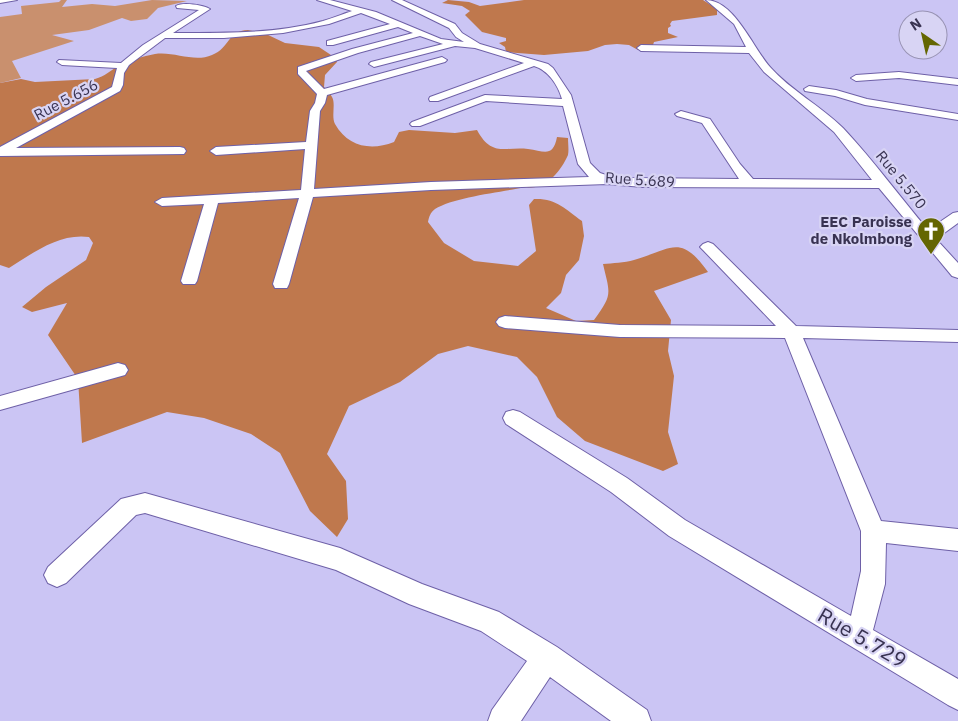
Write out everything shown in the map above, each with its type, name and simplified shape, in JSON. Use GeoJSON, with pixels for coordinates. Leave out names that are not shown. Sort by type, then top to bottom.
{"type":"FeatureCollection","features":[{"type":"Feature","properties":{"kind":"street"},"geometry":{"type":"LineString","coordinates":[[320,0],[400,24],[420,34],[455,44],[477,46]]}},
{"type":"Feature","properties":{"kind":"street","name":"Rue 5.689"},"geometry":{"type":"LineString","coordinates":[[396,0],[452,26],[459,35],[477,46],[535,62],[550,70],[562,87],[584,164],[589,171],[609,180],[644,183],[884,184]]}},
{"type":"Feature","properties":{"kind":"street","name":"Rue 5.570"},"geometry":{"type":"LineString","coordinates":[[710,0],[737,23],[752,50],[768,70],[789,90],[838,130],[958,273]]}},
{"type":"Feature","properties":{"kind":"street"},"geometry":{"type":"LineString","coordinates":[[0,2],[16,4]]}},
{"type":"Feature","properties":{"kind":"street"},"geometry":{"type":"LineString","coordinates":[[62,62],[123,66],[132,57],[206,9],[180,6]]}},
{"type":"Feature","properties":{"kind":"street"},"geometry":{"type":"LineString","coordinates":[[164,36],[238,36],[268,33],[322,24],[361,11]]}},
{"type":"Feature","properties":{"kind":"street"},"geometry":{"type":"LineString","coordinates":[[330,43],[400,24]]}},
{"type":"Feature","properties":{"kind":"street"},"geometry":{"type":"LineString","coordinates":[[322,93],[301,69],[355,51],[420,34]]}},
{"type":"Feature","properties":{"kind":"street"},"geometry":{"type":"LineString","coordinates":[[374,64],[455,44]]}},
{"type":"Feature","properties":{"kind":"street"},"geometry":{"type":"LineString","coordinates":[[641,48],[752,50]]}},
{"type":"Feature","properties":{"kind":"street"},"geometry":{"type":"LineString","coordinates":[[322,93],[442,60]]}},
{"type":"Feature","properties":{"kind":"street"},"geometry":{"type":"LineString","coordinates":[[434,98],[535,62]]}},
{"type":"Feature","properties":{"kind":"street","name":"Rue 5.656"},"geometry":{"type":"LineString","coordinates":[[0,152],[116,89],[119,85],[119,71],[123,66]]}},
{"type":"Feature","properties":{"kind":"street"},"geometry":{"type":"LineString","coordinates":[[856,78],[899,75],[958,82]]}},
{"type":"Feature","properties":{"kind":"street"},"geometry":{"type":"LineString","coordinates":[[809,89],[836,93],[866,102],[958,117]]}},
{"type":"Feature","properties":{"kind":"street"},"geometry":{"type":"LineString","coordinates":[[281,284],[307,193],[316,110],[320,104],[322,93]]}},
{"type":"Feature","properties":{"kind":"street"},"geometry":{"type":"LineString","coordinates":[[416,124],[485,98],[568,104]]}},
{"type":"Feature","properties":{"kind":"street"},"geometry":{"type":"LineString","coordinates":[[681,114],[706,121],[748,183]]}},
{"type":"Feature","properties":{"kind":"street"},"geometry":{"type":"LineString","coordinates":[[216,151],[312,146]]}},
{"type":"Feature","properties":{"kind":"street"},"geometry":{"type":"LineString","coordinates":[[0,152],[180,151]]}},
{"type":"Feature","properties":{"kind":"street"},"geometry":{"type":"LineString","coordinates":[[162,202],[431,186],[609,180]]}},
{"type":"Feature","properties":{"kind":"street"},"geometry":{"type":"LineString","coordinates":[[189,281],[212,199]]}},
{"type":"Feature","properties":{"kind":"street"},"geometry":{"type":"LineString","coordinates":[[932,243],[958,216]]}},
{"type":"Feature","properties":{"kind":"street"},"geometry":{"type":"LineString","coordinates":[[932,243],[958,249]]}},
{"type":"Feature","properties":{"kind":"street"},"geometry":{"type":"LineString","coordinates":[[708,247],[791,332],[805,360],[831,431],[874,531],[876,554],[874,578],[858,635]]}},
{"type":"Feature","properties":{"kind":"street"},"geometry":{"type":"LineString","coordinates":[[505,322],[620,331],[791,332],[958,336]]}},
{"type":"Feature","properties":{"kind":"street"},"geometry":{"type":"LineString","coordinates":[[0,403],[118,370]]}},
{"type":"Feature","properties":{"kind":"street","name":"Rue 5.729"},"geometry":{"type":"LineString","coordinates":[[512,418],[619,484],[678,528],[958,695]]}},
{"type":"Feature","properties":{"kind":"street"},"geometry":{"type":"LineString","coordinates":[[57,575],[129,506],[145,503],[340,560],[418,595],[489,621],[547,657],[636,721]]}},
{"type":"Feature","properties":{"kind":"street"},"geometry":{"type":"LineString","coordinates":[[874,531],[958,540]]}},
{"type":"Feature","properties":{"kind":"street"},"geometry":{"type":"LineString","coordinates":[[502,721],[547,657]]}},
{"type":"Feature","properties":{"kind":"shaded area"},"geometry":{"type":"Polygon","coordinates":[[[67,0],[62,7],[92,4],[115,6],[152,0],[187,1],[158,8],[147,19],[131,21],[122,18],[89,30],[52,35],[74,41],[12,61],[21,78],[0,83],[0,17],[22,14],[21,6],[59,2],[67,0]]]}},
{"type":"Feature","properties":{"kind":"shaded area"},"geometry":{"type":"Polygon","coordinates":[[[448,0],[469,2],[480,6],[524,0],[703,0],[717,9],[717,15],[672,21],[671,26],[668,28],[668,33],[678,37],[654,42],[651,51],[638,50],[629,45],[617,44],[605,45],[588,51],[544,55],[506,52],[505,47],[499,43],[506,41],[506,38],[482,32],[465,15],[470,11],[462,6],[442,3],[448,0]]]}},
{"type":"Feature","properties":{"kind":"shaded area"},"geometry":{"type":"Polygon","coordinates":[[[248,30],[266,34],[285,43],[319,47],[337,59],[337,62],[325,75],[324,87],[333,100],[333,117],[340,132],[346,138],[361,145],[385,145],[394,142],[399,132],[409,130],[455,133],[477,130],[483,139],[494,148],[520,148],[543,152],[550,151],[553,148],[557,137],[568,138],[568,155],[557,173],[546,183],[540,186],[479,195],[454,201],[435,209],[430,215],[428,222],[444,243],[474,261],[518,266],[536,251],[529,205],[534,199],[554,202],[582,221],[584,236],[579,260],[566,275],[561,293],[546,308],[576,321],[594,320],[608,294],[603,264],[630,261],[675,247],[690,252],[698,260],[708,272],[654,291],[671,320],[668,351],[674,376],[668,432],[678,464],[663,471],[585,441],[557,417],[537,377],[517,357],[468,346],[438,354],[400,382],[349,406],[327,454],[346,481],[348,519],[337,537],[310,511],[280,453],[251,434],[204,418],[167,412],[82,443],[78,379],[48,335],[67,303],[32,312],[22,307],[46,287],[86,260],[93,243],[89,237],[67,238],[47,245],[9,268],[0,265],[0,83],[21,79],[35,82],[95,79],[127,62],[155,54],[205,57],[218,52],[236,33],[248,30]]]}},
{"type":"Feature","properties":{"kind":"place","name":"EEC Paroisse de Nkolmbong"},"geometry":{"type":"Point","coordinates":[931,255]}}]}
